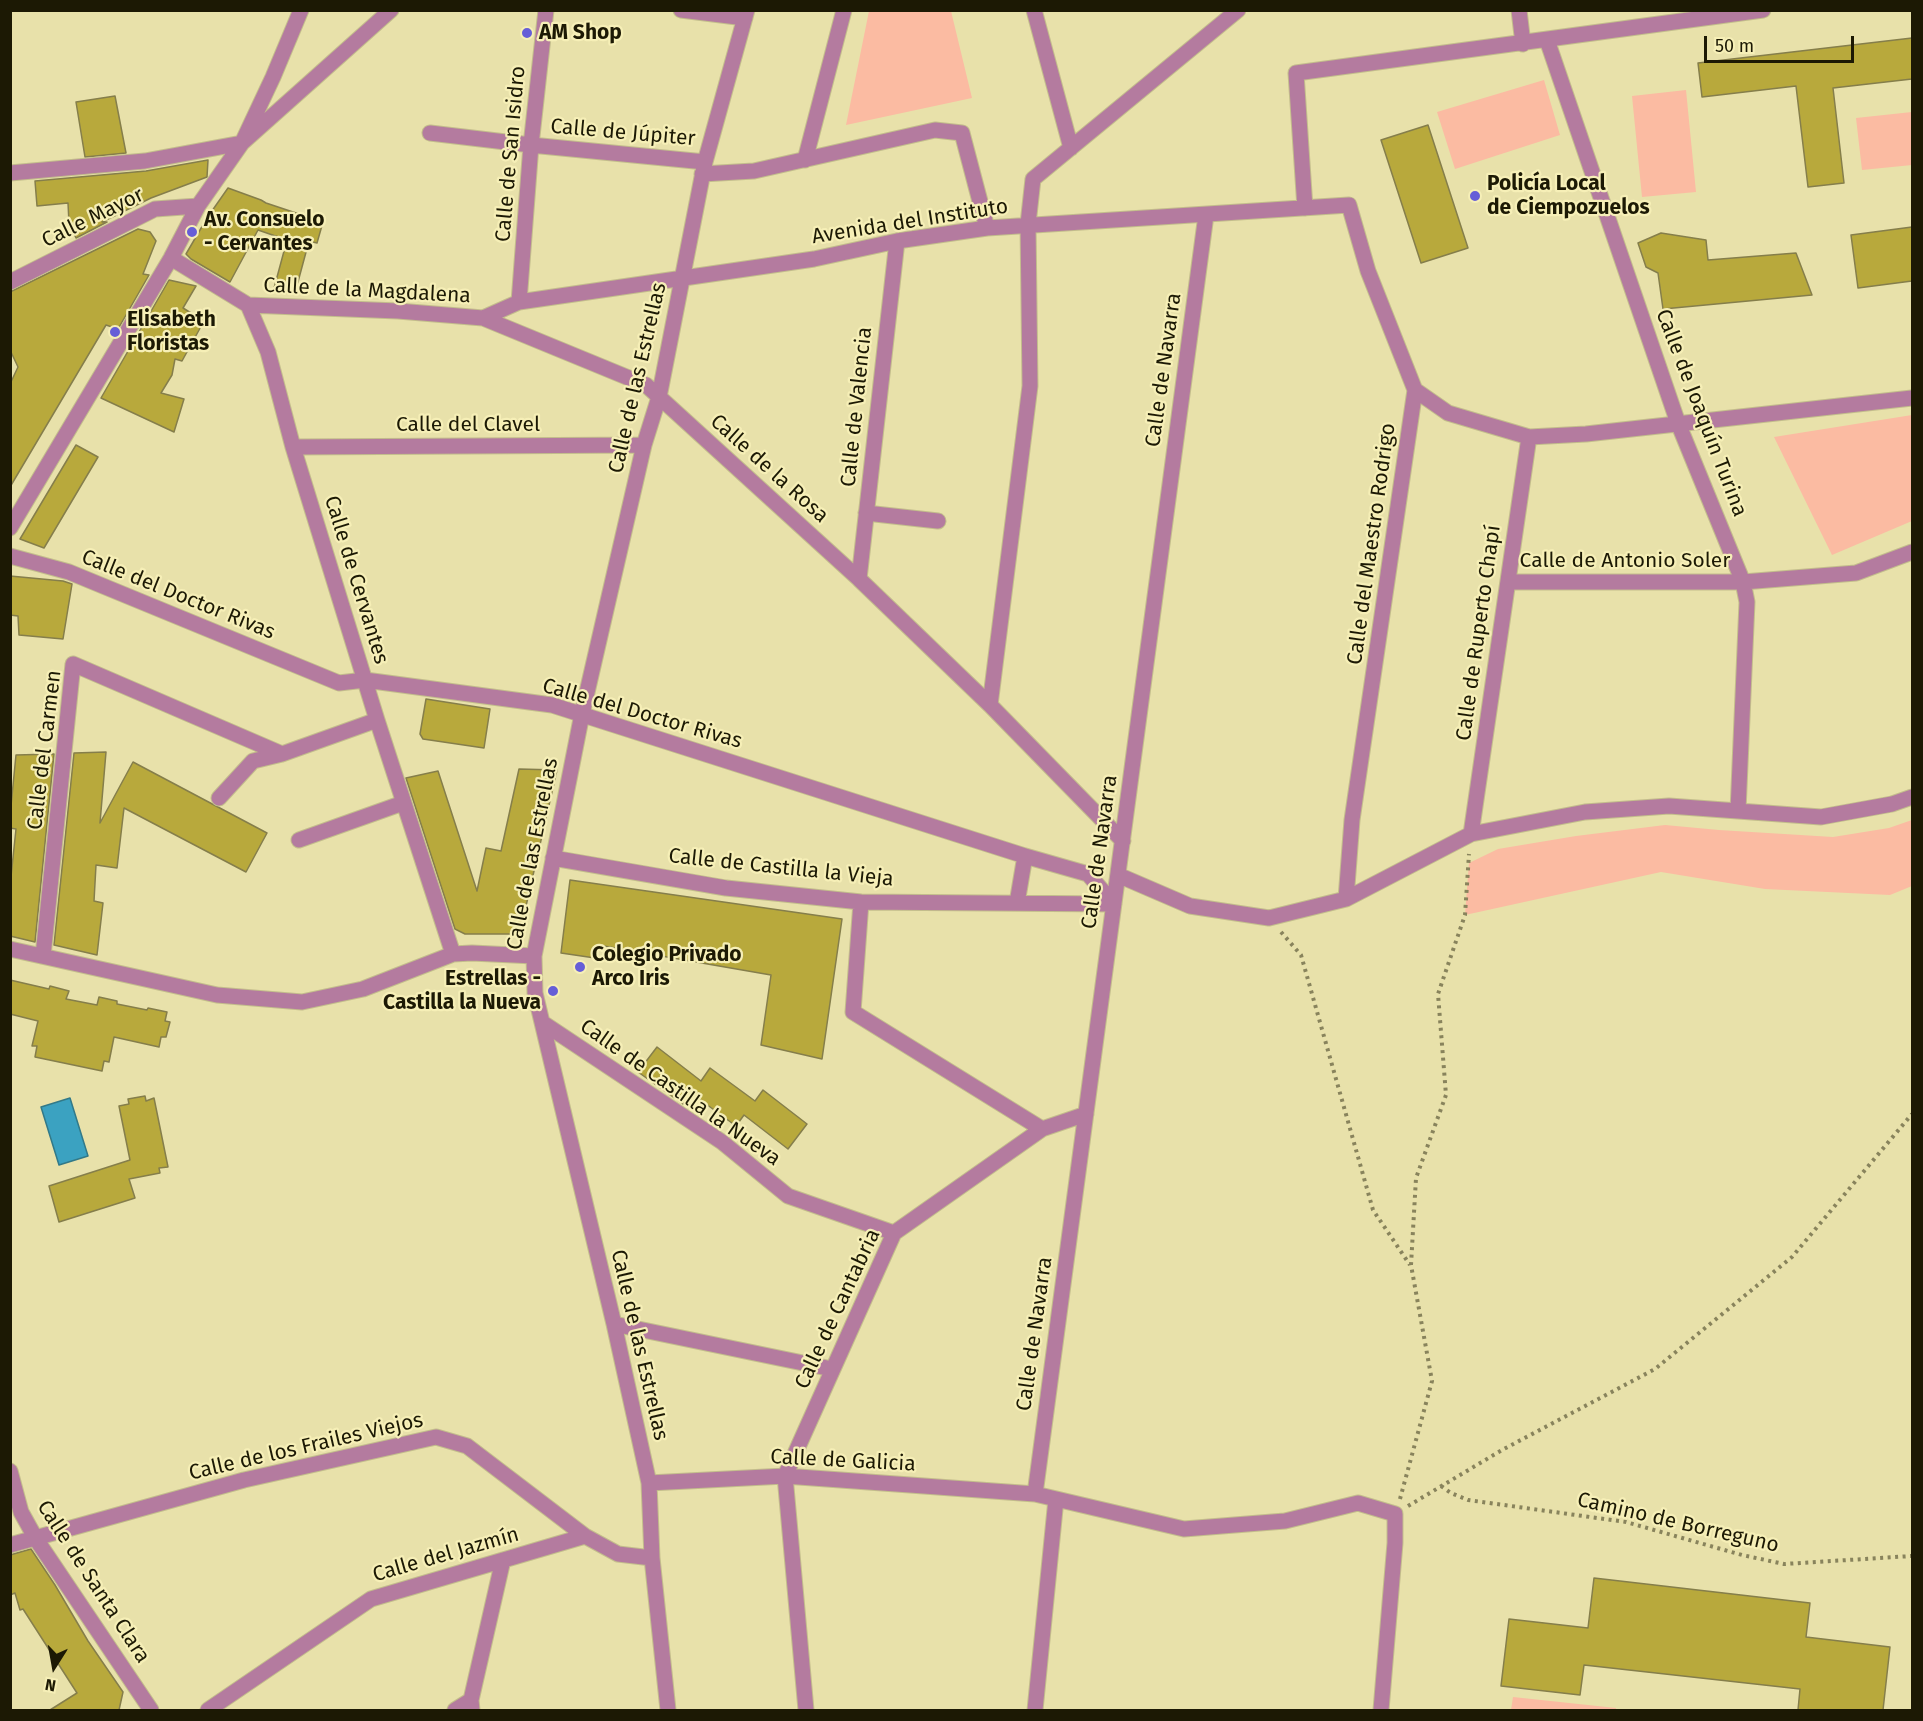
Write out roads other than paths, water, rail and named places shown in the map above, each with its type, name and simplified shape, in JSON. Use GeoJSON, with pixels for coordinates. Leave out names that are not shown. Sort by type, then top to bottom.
{"type":"FeatureCollection","features":[{"type":"Feature","properties":{"kind":"street"},"geometry":{"type":"LineString","coordinates":[[10,528],[171,258],[198,206],[242,143],[301,10]]}},
{"type":"Feature","properties":{"kind":"street"},"geometry":{"type":"LineString","coordinates":[[10,173],[145,161],[242,143],[392,10]]}},
{"type":"Feature","properties":{"kind":"street","name":"Calle de San Isidro"},"geometry":{"type":"LineString","coordinates":[[519,302],[531,146],[546,10]]}},
{"type":"Feature","properties":{"kind":"street"},"geometry":{"type":"LineString","coordinates":[[681,10],[746,14]]}},
{"type":"Feature","properties":{"kind":"street"},"geometry":{"type":"LineString","coordinates":[[805,160],[844,10]]}},
{"type":"Feature","properties":{"kind":"street"},"geometry":{"type":"LineString","coordinates":[[1034,10],[1071,148]]}},
{"type":"Feature","properties":{"kind":"street"},"geometry":{"type":"LineString","coordinates":[[990,705],[1030,386],[1028,224],[1034,179],[1238,10]]}},
{"type":"Feature","properties":{"kind":"street"},"geometry":{"type":"LineString","coordinates":[[1519,10],[1523,44]]}},
{"type":"Feature","properties":{"kind":"street"},"geometry":{"type":"LineString","coordinates":[[1305,208],[1296,73],[1763,10]]}},
{"type":"Feature","properties":{"kind":"street","name":"Calle de las Estrellas"},"geometry":{"type":"LineString","coordinates":[[668,1710],[652,1558],[649,1483],[614,1324],[535,993],[534,956],[582,714],[644,446],[659,397],[703,168],[746,14]]}},
{"type":"Feature","properties":{"kind":"street","name":"Calle de Joaquín Turina"},"geometry":{"type":"LineString","coordinates":[[1547,40],[1678,423],[1743,582],[1747,602],[1738,811]]}},
{"type":"Feature","properties":{"kind":"street","name":"Calle de Júpiter"},"geometry":{"type":"LineString","coordinates":[[430,133],[703,168],[754,171],[935,130],[962,133],[987,228]]}},
{"type":"Feature","properties":{"kind":"street","name":"Calle Mayor"},"geometry":{"type":"LineString","coordinates":[[10,282],[155,209],[198,206]]}},
{"type":"Feature","properties":{"kind":"street","name":"Avenida del Instituto"},"geometry":{"type":"LineString","coordinates":[[483,318],[519,302],[814,259],[897,241],[987,228],[1349,206]]}},
{"type":"Feature","properties":{"kind":"street","name":"Calle del Maestro Rodrigo"},"geometry":{"type":"LineString","coordinates":[[1346,898],[1352,820],[1415,390],[1368,270],[1349,206]]}},
{"type":"Feature","properties":{"kind":"street","name":"Calle de Navarra"},"geometry":{"type":"LineString","coordinates":[[1035,1494],[1206,215]]}},
{"type":"Feature","properties":{"kind":"street","name":"Calle de Valencia"},"geometry":{"type":"LineString","coordinates":[[859,579],[897,241]]}},
{"type":"Feature","properties":{"kind":"street"},"geometry":{"type":"LineString","coordinates":[[171,258],[248,305]]}},
{"type":"Feature","properties":{"kind":"street","name":"Calle de la Magdalena"},"geometry":{"type":"LineString","coordinates":[[248,305],[398,311],[483,318]]}},
{"type":"Feature","properties":{"kind":"street","name":"Calle de Cervantes"},"geometry":{"type":"LineString","coordinates":[[248,305],[268,352],[293,447],[403,803],[453,954]]}},
{"type":"Feature","properties":{"kind":"street","name":"Calle de la Rosa"},"geometry":{"type":"LineString","coordinates":[[483,318],[646,385],[859,579],[990,705],[1123,842]]}},
{"type":"Feature","properties":{"kind":"street"},"geometry":{"type":"LineString","coordinates":[[1415,390],[1448,413],[1529,437],[1586,434],[1912,398]]}},
{"type":"Feature","properties":{"kind":"street","name":"Calle de Ruperto Chapí"},"geometry":{"type":"LineString","coordinates":[[1471,834],[1529,437]]}},
{"type":"Feature","properties":{"kind":"street","name":"Calle del Clavel"},"geometry":{"type":"LineString","coordinates":[[293,447],[644,446]]}},
{"type":"Feature","properties":{"kind":"street"},"geometry":{"type":"LineString","coordinates":[[866,513],[938,520]]}},
{"type":"Feature","properties":{"kind":"street","name":"Calle de Antonio Soler"},"geometry":{"type":"LineString","coordinates":[[1508,582],[1743,582],[1856,573],[1912,552]]}},
{"type":"Feature","properties":{"kind":"street","name":"Calle del Doctor Rivas"},"geometry":{"type":"LineString","coordinates":[[10,556],[69,572],[339,683],[365,680],[552,705],[1088,874],[1114,904]]}},
{"type":"Feature","properties":{"kind":"street","name":"Calle del Carmen"},"geometry":{"type":"LineString","coordinates":[[43,956],[73,664],[282,754]]}},
{"type":"Feature","properties":{"kind":"street"},"geometry":{"type":"LineString","coordinates":[[219,798],[253,761],[282,754],[377,720]]}},
{"type":"Feature","properties":{"kind":"street"},"geometry":{"type":"LineString","coordinates":[[1118,875],[1190,906],[1269,918],[1346,898],[1471,834],[1585,812],[1669,806],[1821,817],[1892,804],[1912,797]]}},
{"type":"Feature","properties":{"kind":"street"},"geometry":{"type":"LineString","coordinates":[[299,840],[403,803]]}},
{"type":"Feature","properties":{"kind":"street"},"geometry":{"type":"LineString","coordinates":[[1017,903],[1025,856]]}},
{"type":"Feature","properties":{"kind":"street","name":"Calle de Castilla la Vieja"},"geometry":{"type":"LineString","coordinates":[[553,858],[726,888],[861,902],[1114,904]]}},
{"type":"Feature","properties":{"kind":"street"},"geometry":{"type":"LineString","coordinates":[[861,902],[853,1012],[1042,1129]]}},
{"type":"Feature","properties":{"kind":"street"},"geometry":{"type":"LineString","coordinates":[[10,949],[218,994],[302,1002],[363,988],[453,954],[534,956]]}},
{"type":"Feature","properties":{"kind":"street","name":"Calle de Castilla la Nueva"},"geometry":{"type":"LineString","coordinates":[[543,1023],[722,1142],[788,1196],[894,1233]]}},
{"type":"Feature","properties":{"kind":"street","name":"Calle de Cantabria"},"geometry":{"type":"LineString","coordinates":[[785,1476],[894,1233],[1042,1129],[1086,1114]]}},
{"type":"Feature","properties":{"kind":"street"},"geometry":{"type":"LineString","coordinates":[[614,1324],[832,1369]]}},
{"type":"Feature","properties":{"kind":"street","name":"Calle de los Frailes Viejos"},"geometry":{"type":"LineString","coordinates":[[10,1545],[244,1480],[436,1437],[467,1446],[585,1536],[618,1554],[652,1558]]}},
{"type":"Feature","properties":{"kind":"street","name":"Calle de Santa Clara"},"geometry":{"type":"LineString","coordinates":[[10,1471],[21,1512],[36,1539],[151,1710]]}},
{"type":"Feature","properties":{"kind":"street"},"geometry":{"type":"LineString","coordinates":[[785,1476],[806,1710]]}},
{"type":"Feature","properties":{"kind":"street","name":"Calle de Galicia"},"geometry":{"type":"LineString","coordinates":[[649,1483],[785,1476],[1035,1494],[1184,1529],[1285,1521],[1358,1503],[1395,1514],[1395,1542],[1381,1710]]}},
{"type":"Feature","properties":{"kind":"street"},"geometry":{"type":"LineString","coordinates":[[1035,1710],[1056,1499]]}},
{"type":"Feature","properties":{"kind":"street","name":"Calle del Jazmín"},"geometry":{"type":"LineString","coordinates":[[208,1710],[371,1599],[585,1536]]}},
{"type":"Feature","properties":{"kind":"street"},"geometry":{"type":"LineString","coordinates":[[455,1710],[472,1706],[504,1560]]}},
{"type":"Feature","properties":{"kind":"water"},"geometry":{"type":"Polygon","coordinates":[[[70,1098],[88,1156],[59,1165],[41,1107],[70,1098]]]}},
{"type":"Feature","properties":{"kind":"place","name":"AM Shop"},"geometry":{"type":"Point","coordinates":[527,33]}},
{"type":"Feature","properties":{"kind":"place","name":"Policía Local de Ciempozuelos"},"geometry":{"type":"Point","coordinates":[1475,196]}},
{"type":"Feature","properties":{"kind":"place","name":"Av. Consuelo - Cervantes"},"geometry":{"type":"Point","coordinates":[192,232]}},
{"type":"Feature","properties":{"kind":"place","name":"Elisabeth Floristas"},"geometry":{"type":"Point","coordinates":[115,332]}},
{"type":"Feature","properties":{"kind":"place","name":"Colegio Privado Arco Iris"},"geometry":{"type":"Point","coordinates":[580,967]}},
{"type":"Feature","properties":{"kind":"place","name":"Estrellas - Castilla la Nueva"},"geometry":{"type":"Point","coordinates":[553,991]}}]}
